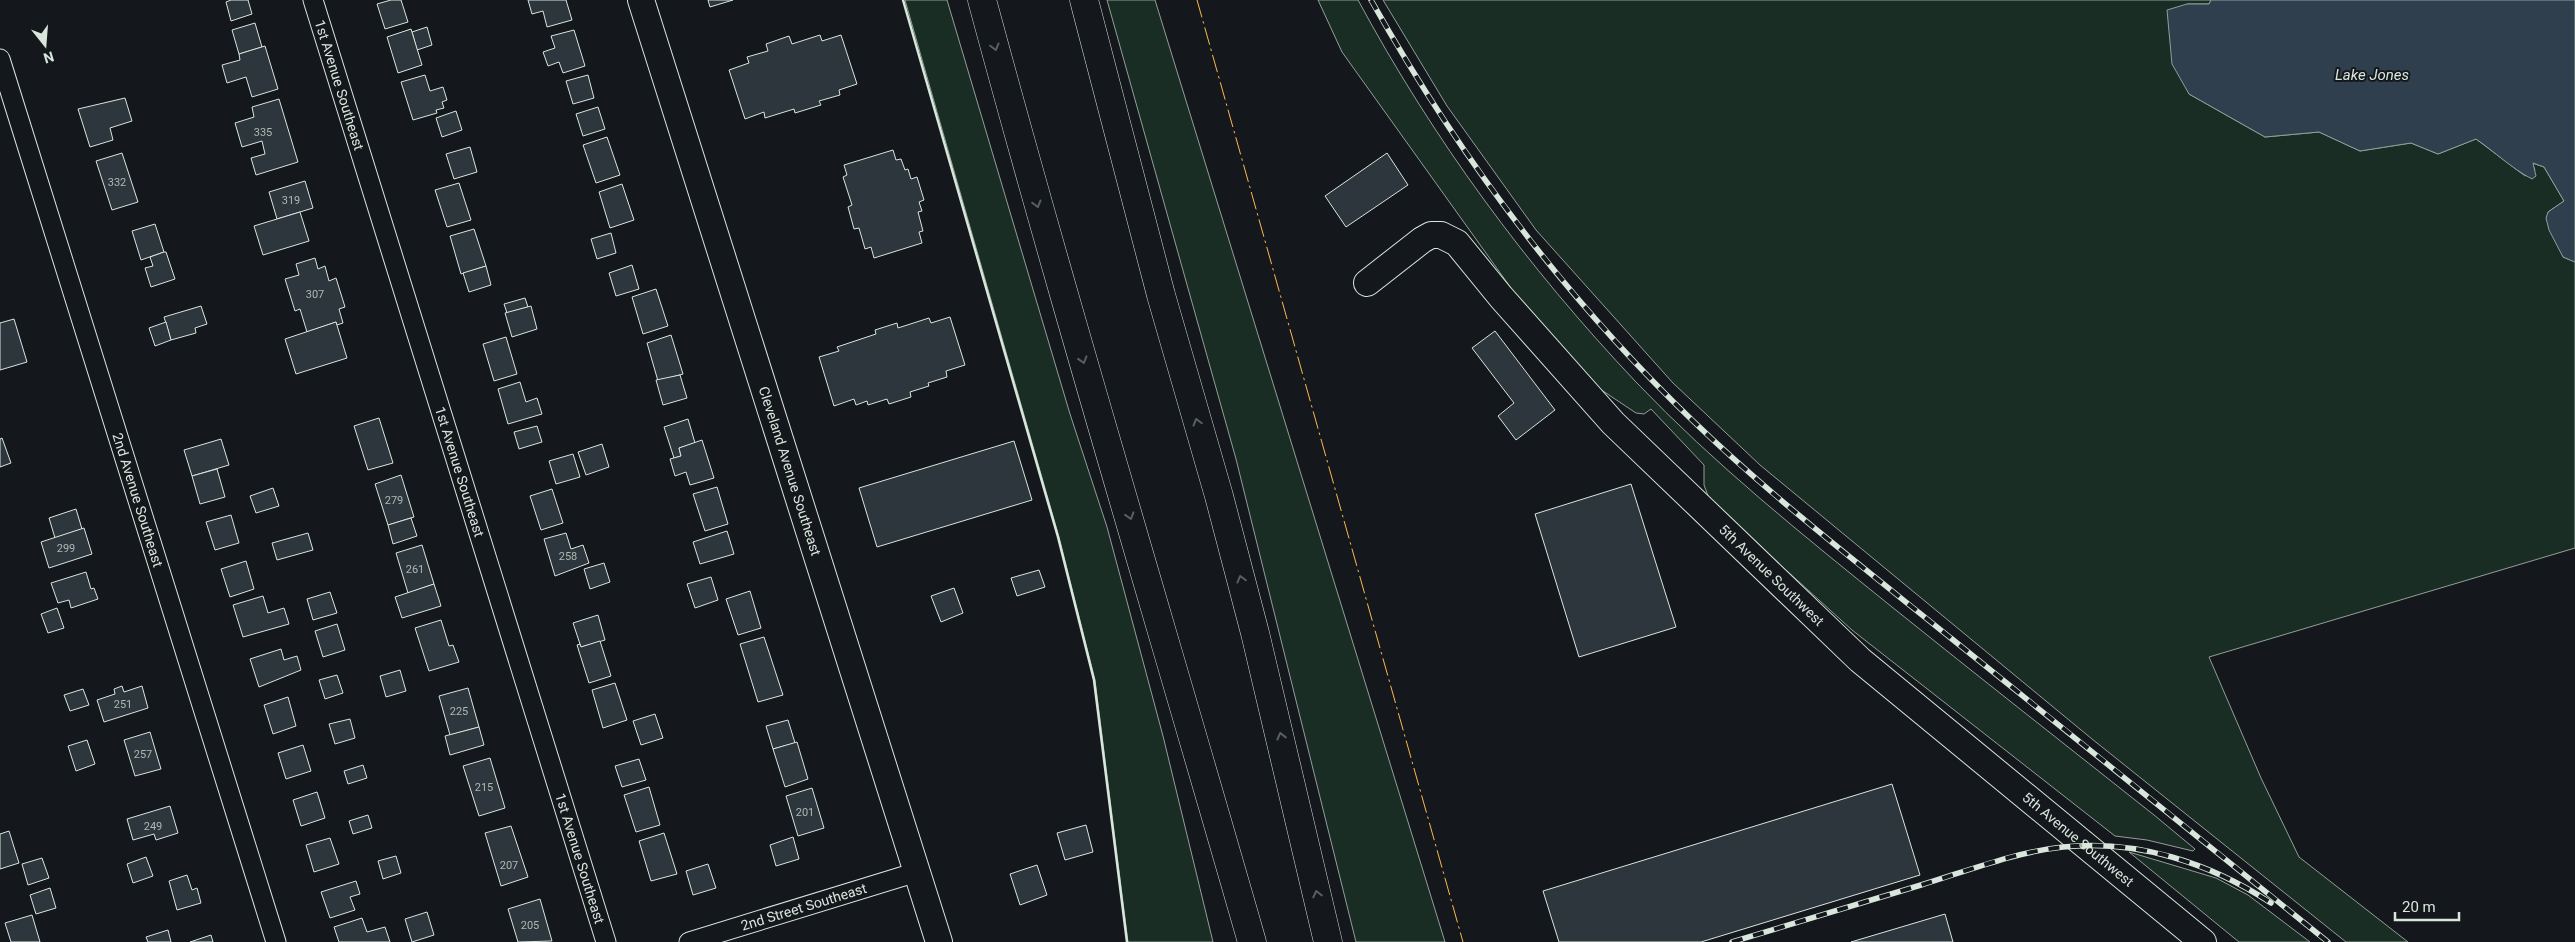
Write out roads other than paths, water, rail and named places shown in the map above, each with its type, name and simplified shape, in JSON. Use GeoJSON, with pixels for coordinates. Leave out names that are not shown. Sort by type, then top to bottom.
{"type":"FeatureCollection","features":[{"type":"Feature","properties":{"kind":"highway"},"geometry":{"type":"LineString","coordinates":[[982,0],[1046,236],[1140,549],[1252,942]]}},
{"type":"Feature","properties":{"kind":"highway"},"geometry":{"type":"LineString","coordinates":[[1084,0],[1160,295],[1219,496],[1257,642],[1328,942]]}},
{"type":"Feature","properties":{"kind":"street","name":"1st Avenue Southeast"},"geometry":{"type":"LineString","coordinates":[[313,0],[606,942]]}},
{"type":"Feature","properties":{"kind":"street","name":"Cleveland Avenue Southeast"},"geometry":{"type":"LineString","coordinates":[[641,0],[939,942]]}},
{"type":"Feature","properties":{"kind":"street","name":"2nd Avenue Southeast"},"geometry":{"type":"LineString","coordinates":[[0,59],[276,942]]}},
{"type":"Feature","properties":{"kind":"street","name":"5th Avenue Southwest"},"geometry":{"type":"LineString","coordinates":[[1367,283],[1422,240],[1441,235],[1457,243],[1501,297],[1613,423],[1860,660],[2203,942]]}},
{"type":"Feature","properties":{"kind":"street","name":"2nd Street Southeast"},"geometry":{"type":"LineString","coordinates":[[689,942],[918,872]]}},
{"type":"Feature","properties":{"kind":"water","name":"Lake Jones"},"geometry":{"type":"Polygon","coordinates":[[[2211,0],[2575,0],[2575,262],[2563,257],[2549,230],[2546,218],[2548,212],[2564,201],[2544,167],[2533,163],[2536,176],[2532,179],[2476,139],[2438,154],[2411,143],[2360,151],[2319,132],[2265,137],[2189,94],[2172,64],[2167,10],[2187,4],[2209,4],[2211,0]]]}},
{"type":"Feature","properties":{"kind":"railway"},"geometry":{"type":"LineString","coordinates":[[1371,0],[1404,57],[1440,113],[1516,222],[1600,324],[1692,420],[1755,478],[1820,532],[2328,942]]}},
{"type":"Feature","properties":{"kind":"railway"},"geometry":{"type":"LineString","coordinates":[[1732,942],[1991,863],[2027,853],[2063,847],[2091,845],[2118,847],[2172,857],[2223,876],[2271,903]]}}]}
